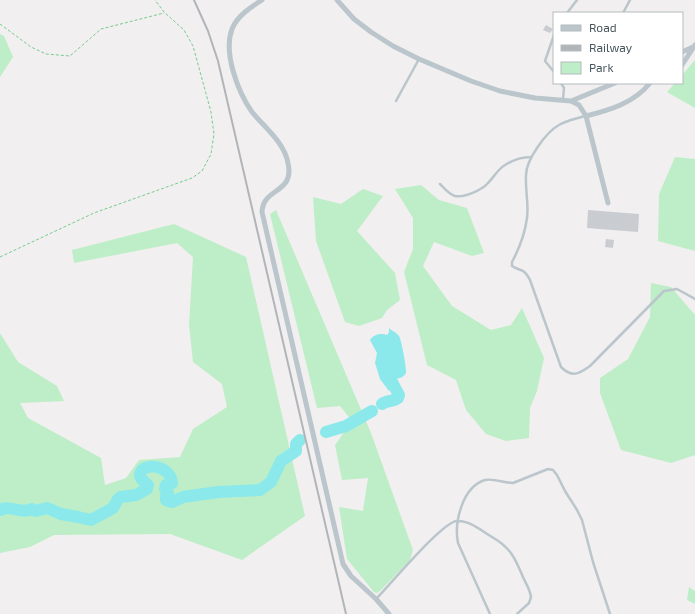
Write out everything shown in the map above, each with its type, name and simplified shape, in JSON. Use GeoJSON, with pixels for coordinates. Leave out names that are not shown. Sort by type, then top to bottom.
{"type":"FeatureCollection","features":[{"type":"Feature","properties":{"kind":"street"},"geometry":{"type":"LineString","coordinates":[[262,0],[241,16],[232,29],[230,46],[231,60],[240,91],[246,103],[281,145],[288,162],[290,177],[287,182],[268,198],[264,203],[262,212],[341,556],[347,571],[389,614]]}},
{"type":"Feature","properties":{"kind":"street"},"geometry":{"type":"LineString","coordinates":[[339,1],[354,19],[371,32],[393,46],[419,59],[471,81],[500,91],[535,98],[563,99],[579,105],[586,116],[608,203]]}},
{"type":"Feature","properties":{"kind":"street"},"geometry":{"type":"LineString","coordinates":[[683,52],[695,46]]}},
{"type":"Feature","properties":{"kind":"street"},"geometry":{"type":"LineString","coordinates":[[683,64],[695,46]]}},
{"type":"Feature","properties":{"kind":"street"},"geometry":{"type":"LineString","coordinates":[[571,101],[613,84]]}},
{"type":"Feature","properties":{"kind":"street"},"geometry":{"type":"LineString","coordinates":[[586,116],[608,110],[625,103],[640,93],[649,84]]}},
{"type":"Feature","properties":{"kind":"lane"},"geometry":{"type":"LineString","coordinates":[[569,12],[577,0]]}},
{"type":"Feature","properties":{"kind":"lane"},"geometry":{"type":"LineString","coordinates":[[624,12],[630,0]]}},
{"type":"Feature","properties":{"kind":"lane"},"geometry":{"type":"LineString","coordinates":[[553,38],[545,61],[553,71]]}},
{"type":"Feature","properties":{"kind":"lane"},"geometry":{"type":"LineString","coordinates":[[396,101],[419,59]]}},
{"type":"Feature","properties":{"kind":"lane"},"geometry":{"type":"LineString","coordinates":[[562,84],[564,88],[563,99]]}},
{"type":"Feature","properties":{"kind":"lane"},"geometry":{"type":"LineString","coordinates":[[586,116],[558,125],[531,157],[526,175],[528,200],[527,219],[524,234],[512,262],[512,266],[527,273],[561,367],[567,373],[572,374],[579,373],[590,366],[664,291],[677,289],[695,299]]}},
{"type":"Feature","properties":{"kind":"lane"},"geometry":{"type":"LineString","coordinates":[[440,184],[448,192],[455,196],[464,196],[488,184],[504,166],[524,157],[531,157]]}},
{"type":"Feature","properties":{"kind":"lane"},"geometry":{"type":"LineString","coordinates":[[490,614],[458,543],[456,530],[460,510],[468,493],[484,480],[513,483],[548,469],[553,470],[582,520],[595,569],[610,614]]}},
{"type":"Feature","properties":{"kind":"lane"},"geometry":{"type":"LineString","coordinates":[[376,599],[432,538],[450,523],[457,521],[470,524],[500,542],[508,548],[516,560],[531,597],[528,604],[517,614]]}},
{"type":"Feature","properties":{"kind":"path"},"geometry":{"type":"LineString","coordinates":[[0,257],[94,213],[192,178],[202,171],[211,154],[214,134],[211,112],[193,46],[184,30],[164,12],[155,0]]}},
{"type":"Feature","properties":{"kind":"path"},"geometry":{"type":"LineString","coordinates":[[0,24],[31,47],[46,54],[70,56],[101,29],[164,12]]}},
{"type":"Feature","properties":{"kind":"green space"},"geometry":{"type":"Polygon","coordinates":[[[0,34],[4,36],[13,57],[0,77],[0,34]]]}},
{"type":"Feature","properties":{"kind":"green space"},"geometry":{"type":"Polygon","coordinates":[[[695,60],[695,108],[667,92],[674,84],[683,84],[683,74],[695,60]]]}},
{"type":"Feature","properties":{"kind":"green space"},"geometry":{"type":"Polygon","coordinates":[[[675,157],[695,159],[695,251],[658,241],[659,194],[675,157]]]}},
{"type":"Feature","properties":{"kind":"green space"},"geometry":{"type":"Polygon","coordinates":[[[421,185],[439,200],[467,208],[484,253],[472,256],[434,242],[423,266],[452,306],[491,330],[511,325],[522,308],[544,358],[537,391],[530,408],[529,438],[506,441],[486,434],[466,410],[456,380],[427,365],[404,272],[413,249],[413,218],[395,189],[421,185]]]}},
{"type":"Feature","properties":{"kind":"green space"},"geometry":{"type":"Polygon","coordinates":[[[363,189],[383,196],[357,231],[395,273],[400,300],[387,310],[382,318],[359,326],[345,322],[316,241],[313,197],[341,204],[363,189]]]}},
{"type":"Feature","properties":{"kind":"green space"},"geometry":{"type":"Polygon","coordinates":[[[276,210],[371,433],[413,550],[410,560],[377,593],[374,592],[347,559],[339,507],[363,511],[368,478],[342,480],[335,445],[352,421],[340,406],[317,408],[270,214],[276,210]]]}},
{"type":"Feature","properties":{"kind":"green space"},"geometry":{"type":"Polygon","coordinates":[[[174,224],[246,257],[305,516],[242,560],[170,534],[54,535],[30,547],[0,553],[0,333],[18,362],[57,386],[64,401],[20,403],[28,418],[101,458],[105,485],[126,478],[139,460],[180,457],[193,429],[227,407],[222,384],[193,362],[189,325],[193,257],[177,243],[74,263],[72,250],[174,224]]]}},
{"type":"Feature","properties":{"kind":"green space"},"geometry":{"type":"Polygon","coordinates":[[[651,283],[671,287],[695,315],[695,455],[671,463],[621,450],[600,393],[600,378],[628,359],[650,317],[651,283]]]}},
{"type":"Feature","properties":{"kind":"green space"},"geometry":{"type":"Polygon","coordinates":[[[689,587],[695,591],[695,604],[687,600],[689,587]]]}},
{"type":"Feature","properties":{"kind":"water"},"geometry":{"type":"Polygon","coordinates":[[[389,328],[397,333],[400,338],[404,354],[406,373],[400,378],[396,379],[395,386],[389,391],[380,379],[375,363],[377,353],[370,340],[378,334],[387,335],[389,328]]]}},
{"type":"Feature","properties":{"kind":"building"},"geometry":{"type":"Polygon","coordinates":[[[546,25],[553,29],[550,33],[543,30],[546,25]]]}},
{"type":"Feature","properties":{"kind":"building"},"geometry":{"type":"Polygon","coordinates":[[[588,210],[639,214],[638,232],[587,228],[588,210]]]}},
{"type":"Feature","properties":{"kind":"building"},"geometry":{"type":"Polygon","coordinates":[[[606,239],[614,240],[613,248],[605,247],[606,239]]]}},
{"type":"Feature","properties":{"kind":"waterway"},"geometry":{"type":"LineString","coordinates":[[382,404],[398,398],[399,395],[391,380]]}},
{"type":"Feature","properties":{"kind":"waterway"},"geometry":{"type":"LineString","coordinates":[[326,432],[346,426],[372,411]]}},
{"type":"Feature","properties":{"kind":"waterway"},"geometry":{"type":"LineString","coordinates":[[0,510],[8,508],[24,511],[32,509],[36,511],[47,508],[61,514],[91,520],[113,508],[118,499],[121,497],[136,495],[147,489],[148,485],[142,480],[140,474],[142,470],[151,467],[161,468],[171,478],[172,483],[166,485],[165,489],[168,493],[166,500],[172,502],[183,497],[218,492],[260,490],[271,482],[281,461],[296,451],[296,444],[300,440]]}},
{"type":"Feature","properties":{"kind":"railway"},"geometry":{"type":"LineString","coordinates":[[194,0],[208,31],[218,61],[346,614]]}}]}
